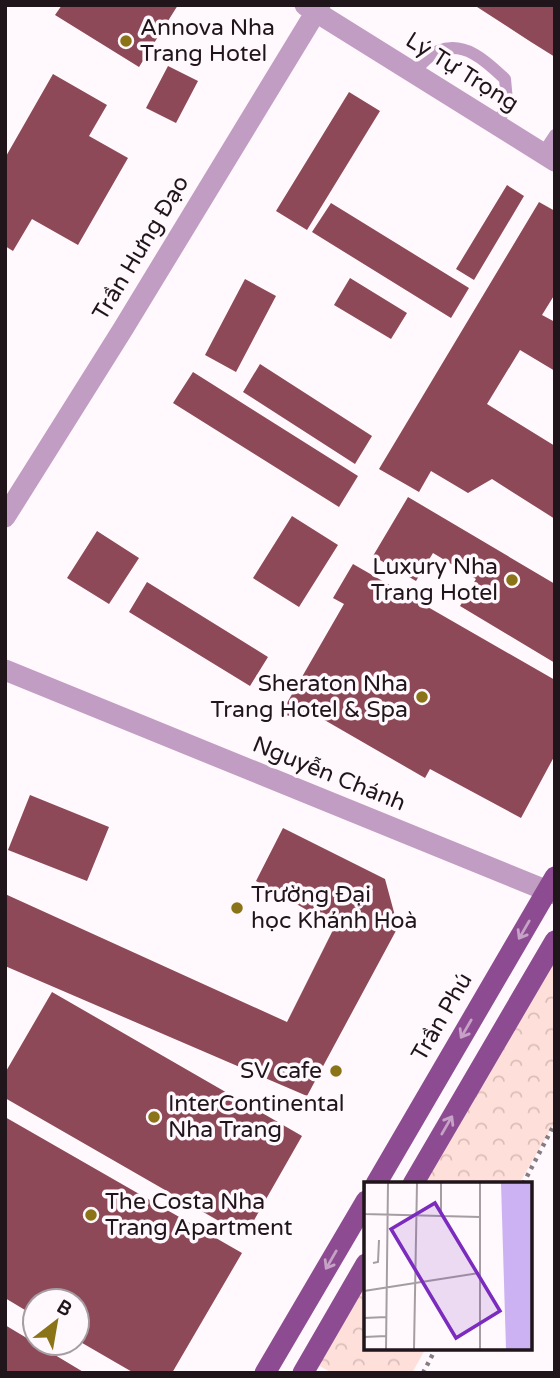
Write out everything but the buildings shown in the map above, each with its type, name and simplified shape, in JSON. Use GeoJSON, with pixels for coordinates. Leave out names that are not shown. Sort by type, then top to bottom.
{"type":"FeatureCollection","features":[{"type":"Feature","properties":{"kind":"main road","name":"Trần Phú"},"geometry":{"type":"LineString","coordinates":[[377,1182],[552,887]]}},
{"type":"Feature","properties":{"kind":"main road"},"geometry":{"type":"LineString","coordinates":[[413,1182],[555,941]]}},
{"type":"Feature","properties":{"kind":"main road"},"geometry":{"type":"LineString","coordinates":[[265,1373],[364,1203]]}},
{"type":"Feature","properties":{"kind":"main road"},"geometry":{"type":"LineString","coordinates":[[303,1373],[364,1267]]}},
{"type":"Feature","properties":{"kind":"street","name":"Lý Tự Trọng"},"geometry":{"type":"LineString","coordinates":[[314,8],[549,157]]}},
{"type":"Feature","properties":{"kind":"street","name":"Trần Hưng Đạo"},"geometry":{"type":"LineString","coordinates":[[5,517],[123,329],[314,8]]}},
{"type":"Feature","properties":{"kind":"street","name":"Nguyễn Chánh"},"geometry":{"type":"LineString","coordinates":[[5,670],[552,887]]}},
{"type":"Feature","properties":{"kind":"lane"},"geometry":{"type":"LineString","coordinates":[[413,72],[436,52],[454,47],[482,58],[505,79],[507,101],[498,126]]}},
{"type":"Feature","properties":{"kind":"lane"},"geometry":{"type":"LineString","coordinates":[[549,157],[555,135]]}},
{"type":"Feature","properties":{"kind":"path"},"geometry":{"type":"LineString","coordinates":[[524,1182],[555,1124]]}},
{"type":"Feature","properties":{"kind":"path"},"geometry":{"type":"LineString","coordinates":[[423,1373],[435,1350]]}},
{"type":"Feature","properties":{"kind":"green space"},"geometry":{"type":"Polygon","coordinates":[[[555,954],[555,1122],[520,1182],[420,1182],[555,954]]]}},
{"type":"Feature","properties":{"kind":"green space"},"geometry":{"type":"Polygon","coordinates":[[[364,1284],[364,1350],[425,1350],[412,1373],[332,1373],[318,1365],[364,1284]]]}},
{"type":"Feature","properties":{"kind":"place","name":"Annova Nha Trang Hotel"},"geometry":{"type":"Point","coordinates":[126,41]}},
{"type":"Feature","properties":{"kind":"place","name":"Luxury Nha Trang Hotel"},"geometry":{"type":"Point","coordinates":[512,580]}},
{"type":"Feature","properties":{"kind":"place","name":"Sheraton Nha Trang Hotel & Spa"},"geometry":{"type":"Point","coordinates":[422,697]}},
{"type":"Feature","properties":{"kind":"place","name":"Trường Đại học Khánh Hoà"},"geometry":{"type":"Point","coordinates":[237,908]}},
{"type":"Feature","properties":{"kind":"place","name":"SV cafe"},"geometry":{"type":"Point","coordinates":[336,1071]}},
{"type":"Feature","properties":{"kind":"place","name":"InterContinental Nha Trang"},"geometry":{"type":"Point","coordinates":[154,1117]}},
{"type":"Feature","properties":{"kind":"place","name":"The Costa Nha Trang Apartment"},"geometry":{"type":"Point","coordinates":[91,1215]}}]}
